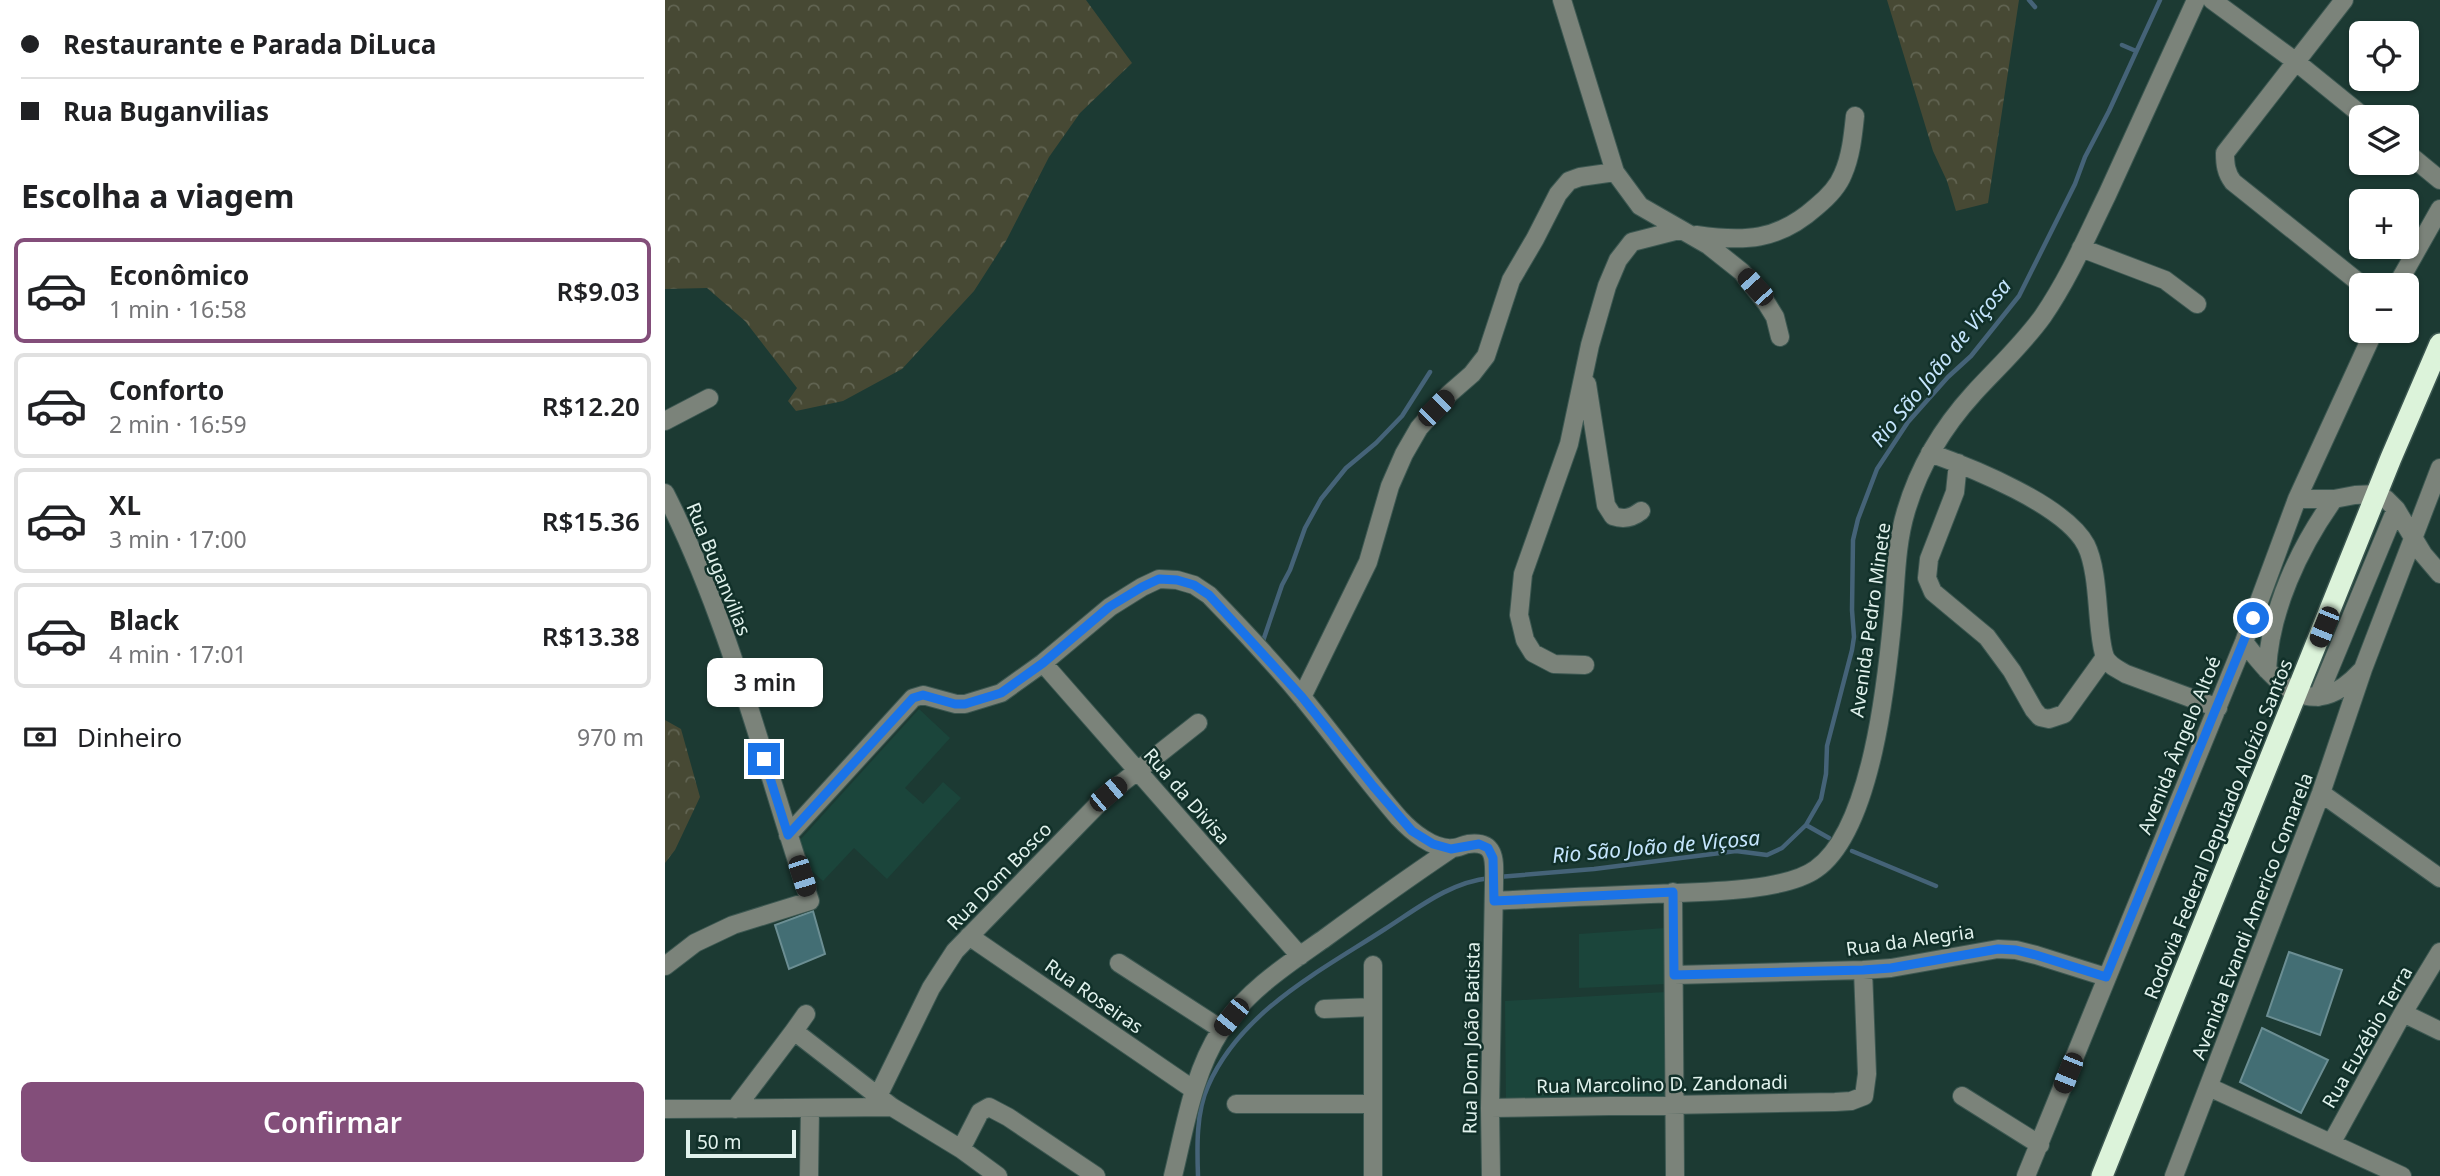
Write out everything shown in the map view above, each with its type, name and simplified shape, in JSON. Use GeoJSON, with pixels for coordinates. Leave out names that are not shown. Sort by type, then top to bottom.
{"type":"FeatureCollection","features":[{"type":"Feature","properties":{"kind":"highway","name":"Rodovia Federal Deputado Aloízio Santos"},"geometry":{"type":"LineString","coordinates":[[2102,1176],[2440,344]]}},
{"type":"Feature","properties":{"kind":"street"},"geometry":{"type":"LineString","coordinates":[[1562,0],[1615,172],[1640,206],[1724,256],[1749,279],[1771,311],[1780,337]]}},
{"type":"Feature","properties":{"kind":"street","name":"Avenida Pedro Minete"},"geometry":{"type":"LineString","coordinates":[[1494,892],[1673,892],[1774,885],[1796,880],[1817,869],[1846,834],[1856,814],[1865,784],[1877,728],[1888,659],[1901,534],[1910,500],[1930,453],[1971,397],[2042,317],[2081,248],[2196,0]]}},
{"type":"Feature","properties":{"kind":"street"},"geometry":{"type":"LineString","coordinates":[[2212,0],[2349,105]]}},
{"type":"Feature","properties":{"kind":"street"},"geometry":{"type":"LineString","coordinates":[[2344,0],[2225,153],[2226,168],[2233,182],[2349,275]]}},
{"type":"Feature","properties":{"kind":"street"},"geometry":{"type":"LineString","coordinates":[[1585,665],[1554,664],[1533,653],[1525,640],[1519,615],[1523,574],[1569,444],[1585,367],[1607,286],[1624,249],[1643,238],[1684,232],[1742,239],[1779,232],[1794,224],[1824,201],[1843,175],[1855,116]]}},
{"type":"Feature","properties":{"kind":"street"},"geometry":{"type":"LineString","coordinates":[[2419,163],[2440,180]]}},
{"type":"Feature","properties":{"kind":"street"},"geometry":{"type":"LineString","coordinates":[[1302,697],[1368,562],[1390,486],[1404,454],[1419,428],[1486,356],[1511,280],[1558,194],[1569,181],[1615,172]]}},
{"type":"Feature","properties":{"kind":"street"},"geometry":{"type":"LineString","coordinates":[[2404,273],[2440,209]]}},
{"type":"Feature","properties":{"kind":"street"},"geometry":{"type":"LineString","coordinates":[[2081,248],[2165,280],[2197,304]]}},
{"type":"Feature","properties":{"kind":"street","name":"Avenida Ângelo Altoé"},"geometry":{"type":"LineString","coordinates":[[2026,1176],[2218,708],[2297,499],[2368,343]]}},
{"type":"Feature","properties":{"kind":"street"},"geometry":{"type":"LineString","coordinates":[[1585,367],[1606,505],[1613,516],[1618,518],[1631,517],[1641,511]]}},
{"type":"Feature","properties":{"kind":"street"},"geometry":{"type":"LineString","coordinates":[[665,421],[709,398]]}},
{"type":"Feature","properties":{"kind":"street"},"geometry":{"type":"LineString","coordinates":[[1930,453],[1958,463],[2027,496],[2061,517],[2086,545],[2105,657],[2112,666],[2126,674],[2218,708]]}},
{"type":"Feature","properties":{"kind":"street"},"geometry":{"type":"LineString","coordinates":[[1958,463],[1955,492],[1929,559],[1928,584],[1993,645],[2040,717],[2049,719],[2064,714],[2105,657]]}},
{"type":"Feature","properties":{"kind":"street","name":"Avenida Evandi Americo Comarela"},"geometry":{"type":"LineString","coordinates":[[2174,1176],[2321,793],[2363,669],[2440,468]]}},
{"type":"Feature","properties":{"kind":"street","name":"Rua Buganvilias"},"geometry":{"type":"LineString","coordinates":[[665,493],[703,576],[810,901],[733,925],[695,943],[665,966]]}},
{"type":"Feature","properties":{"kind":"street"},"geometry":{"type":"LineString","coordinates":[[2297,499],[2334,499],[2378,494],[2396,509],[2423,554],[2440,574]]}},
{"type":"Feature","properties":{"kind":"street"},"geometry":{"type":"LineString","coordinates":[[2267,670],[2269,645],[2285,592],[2316,524],[2334,499]]}},
{"type":"Feature","properties":{"kind":"street"},"geometry":{"type":"LineString","coordinates":[[2318,697],[2396,509]]}},
{"type":"Feature","properties":{"kind":"street"},"geometry":{"type":"LineString","coordinates":[[788,835],[913,698],[923,695],[955,704],[973,703],[1001,693],[1043,663],[1109,607],[1159,579],[1194,585],[1209,595],[1302,697],[1406,825],[1433,844],[1451,849]]}},
{"type":"Feature","properties":{"kind":"street"},"geometry":{"type":"LineString","coordinates":[[2244,642],[2277,682],[2296,695],[2331,695],[2343,689],[2363,669]]}},
{"type":"Feature","properties":{"kind":"street","name":"Rua da Divisa"},"geometry":{"type":"LineString","coordinates":[[1043,663],[1300,956]]}},
{"type":"Feature","properties":{"kind":"street","name":"Rua Dom Bosco"},"geometry":{"type":"LineString","coordinates":[[885,1102],[930,988],[950,959],[969,936],[1108,794],[1198,723]]}},
{"type":"Feature","properties":{"kind":"street"},"geometry":{"type":"LineString","coordinates":[[2321,793],[2440,878]]}},
{"type":"Feature","properties":{"kind":"street","name":"Rua Dom João Batista"},"geometry":{"type":"LineString","coordinates":[[1451,849],[1479,844],[1488,848],[1493,858],[1491,1176]]}},
{"type":"Feature","properties":{"kind":"street"},"geometry":{"type":"LineString","coordinates":[[1173,1176],[1194,1090],[1221,1029],[1258,989],[1300,956],[1451,849]]}},
{"type":"Feature","properties":{"kind":"street"},"geometry":{"type":"LineString","coordinates":[[1673,892],[1675,1176]]}},
{"type":"Feature","properties":{"kind":"street","name":"Rua Roseiras"},"geometry":{"type":"LineString","coordinates":[[969,936],[1194,1090]]}},
{"type":"Feature","properties":{"kind":"street","name":"Rua da Alegria"},"geometry":{"type":"LineString","coordinates":[[1674,975],[1891,968],[1998,949],[2036,955],[2106,977]]}},
{"type":"Feature","properties":{"kind":"street","name":"Rua Euzébio Terra"},"geometry":{"type":"LineString","coordinates":[[2332,1142],[2440,952]]}},
{"type":"Feature","properties":{"kind":"street"},"geometry":{"type":"LineString","coordinates":[[1119,963],[1221,1029]]}},
{"type":"Feature","properties":{"kind":"street"},"geometry":{"type":"LineString","coordinates":[[1373,965],[1373,1176]]}},
{"type":"Feature","properties":{"kind":"street","name":"Rua Marcolino D. Zandonadi"},"geometry":{"type":"LineString","coordinates":[[1490,1108],[1859,1100],[1864,1096],[1866,1088],[1863,970]]}},
{"type":"Feature","properties":{"kind":"street"},"geometry":{"type":"LineString","coordinates":[[1324,1009],[1373,1007]]}},
{"type":"Feature","properties":{"kind":"street"},"geometry":{"type":"LineString","coordinates":[[2403,1013],[2440,1031]]}},
{"type":"Feature","properties":{"kind":"street"},"geometry":{"type":"LineString","coordinates":[[735,1109],[807,1014]]}},
{"type":"Feature","properties":{"kind":"street"},"geometry":{"type":"LineString","coordinates":[[794,1031],[885,1102],[961,1149],[998,1176]]}},
{"type":"Feature","properties":{"kind":"street"},"geometry":{"type":"LineString","coordinates":[[2209,1087],[2402,1176]]}},
{"type":"Feature","properties":{"kind":"street"},"geometry":{"type":"LineString","coordinates":[[1962,1096],[2040,1145]]}},
{"type":"Feature","properties":{"kind":"street"},"geometry":{"type":"LineString","coordinates":[[665,1109],[810,1108],[885,1102]]}},
{"type":"Feature","properties":{"kind":"street"},"geometry":{"type":"LineString","coordinates":[[1236,1104],[1372,1104]]}},
{"type":"Feature","properties":{"kind":"street"},"geometry":{"type":"LineString","coordinates":[[961,1149],[979,1112],[989,1107],[1008,1116],[1096,1176]]}},
{"type":"Feature","properties":{"kind":"street"},"geometry":{"type":"LineString","coordinates":[[809,1176],[810,1108]]}},
{"type":"Feature","properties":{"kind":"shaded area"},"geometry":{"type":"Polygon","coordinates":[[[919,709],[950,738],[905,788],[923,804],[943,782],[961,798],[887,879],[854,848],[823,881],[790,851],[919,709]]]}},
{"type":"Feature","properties":{"kind":"shaded area"},"geometry":{"type":"Polygon","coordinates":[[[1665,928],[1666,984],[1579,988],[1579,934],[1665,928]]]}},
{"type":"Feature","properties":{"kind":"shaded area"},"geometry":{"type":"Polygon","coordinates":[[[1666,992],[1665,1100],[1506,1107],[1505,1001],[1666,992]]]}},
{"type":"Feature","properties":{"kind":"green space"},"geometry":{"type":"Polygon","coordinates":[[[665,0],[1086,0],[1132,63],[1080,113],[1049,157],[1006,241],[974,291],[902,369],[843,401],[796,411],[788,401],[797,388],[745,321],[707,288],[665,289],[665,0]]]}},
{"type":"Feature","properties":{"kind":"green space"},"geometry":{"type":"Polygon","coordinates":[[[1887,0],[2019,0],[1988,203],[1956,211],[1947,181],[1933,151],[1887,0]]]}},
{"type":"Feature","properties":{"kind":"green space"},"geometry":{"type":"Polygon","coordinates":[[[665,720],[681,729],[700,797],[675,850],[665,863],[665,720]]]}},
{"type":"Feature","properties":{"kind":"building"},"geometry":{"type":"Polygon","coordinates":[[[813,911],[825,954],[789,969],[775,925],[813,911]]]}},
{"type":"Feature","properties":{"kind":"building"},"geometry":{"type":"Polygon","coordinates":[[[2289,952],[2342,970],[2320,1035],[2267,1016],[2289,952]]]}},
{"type":"Feature","properties":{"kind":"building"},"geometry":{"type":"Polygon","coordinates":[[[2262,1028],[2328,1060],[2301,1113],[2240,1082],[2262,1028]]]}},
{"type":"Feature","properties":{"kind":"waterway"},"geometry":{"type":"LineString","coordinates":[[2029,0],[2035,7]]}},
{"type":"Feature","properties":{"kind":"waterway","name":"Rio São João de Viçosa"},"geometry":{"type":"LineString","coordinates":[[1498,877],[1594,869],[1736,851],[1767,855],[1782,848],[1806,825],[1821,799],[1826,774],[1827,746],[1852,650],[1853,540],[1877,469],[1908,422],[1948,377],[1971,356],[2019,296],[2075,184],[2085,157],[2160,0]]}},
{"type":"Feature","properties":{"kind":"waterway"},"geometry":{"type":"LineString","coordinates":[[2122,45],[2136,51]]}},
{"type":"Feature","properties":{"kind":"waterway"},"geometry":{"type":"LineString","coordinates":[[1263,641],[1305,528],[1321,499],[1346,468],[1402,416],[1430,372]]}},
{"type":"Feature","properties":{"kind":"waterway"},"geometry":{"type":"LineString","coordinates":[[1806,825],[1829,838]]}},
{"type":"Feature","properties":{"kind":"waterway"},"geometry":{"type":"LineString","coordinates":[[1852,851],[1936,886]]}},
{"type":"Feature","properties":{"kind":"waterway","name":"Rio São João de Viçosa"},"geometry":{"type":"LineString","coordinates":[[1198,1176],[1198,1130],[1204,1096],[1222,1059],[1261,1014],[1309,977],[1422,905],[1448,890],[1475,880],[1490,878]]}},
{"type":"Feature","properties":{"kind":"route"},"geometry":{"type":"LineString","coordinates":[[764,759],[788,835],[913,698],[928,695],[955,704],[965,704],[1001,693],[1043,663],[1109,607],[1159,579],[1177,580],[1194,585],[1209,595],[1232,619],[1302,697],[1412,831],[1433,844],[1451,849],[1479,844],[1491,851],[1494,901],[1673,892],[1674,975],[1891,968],[1998,949],[2036,955],[2106,977],[2253,618]]}}]}
